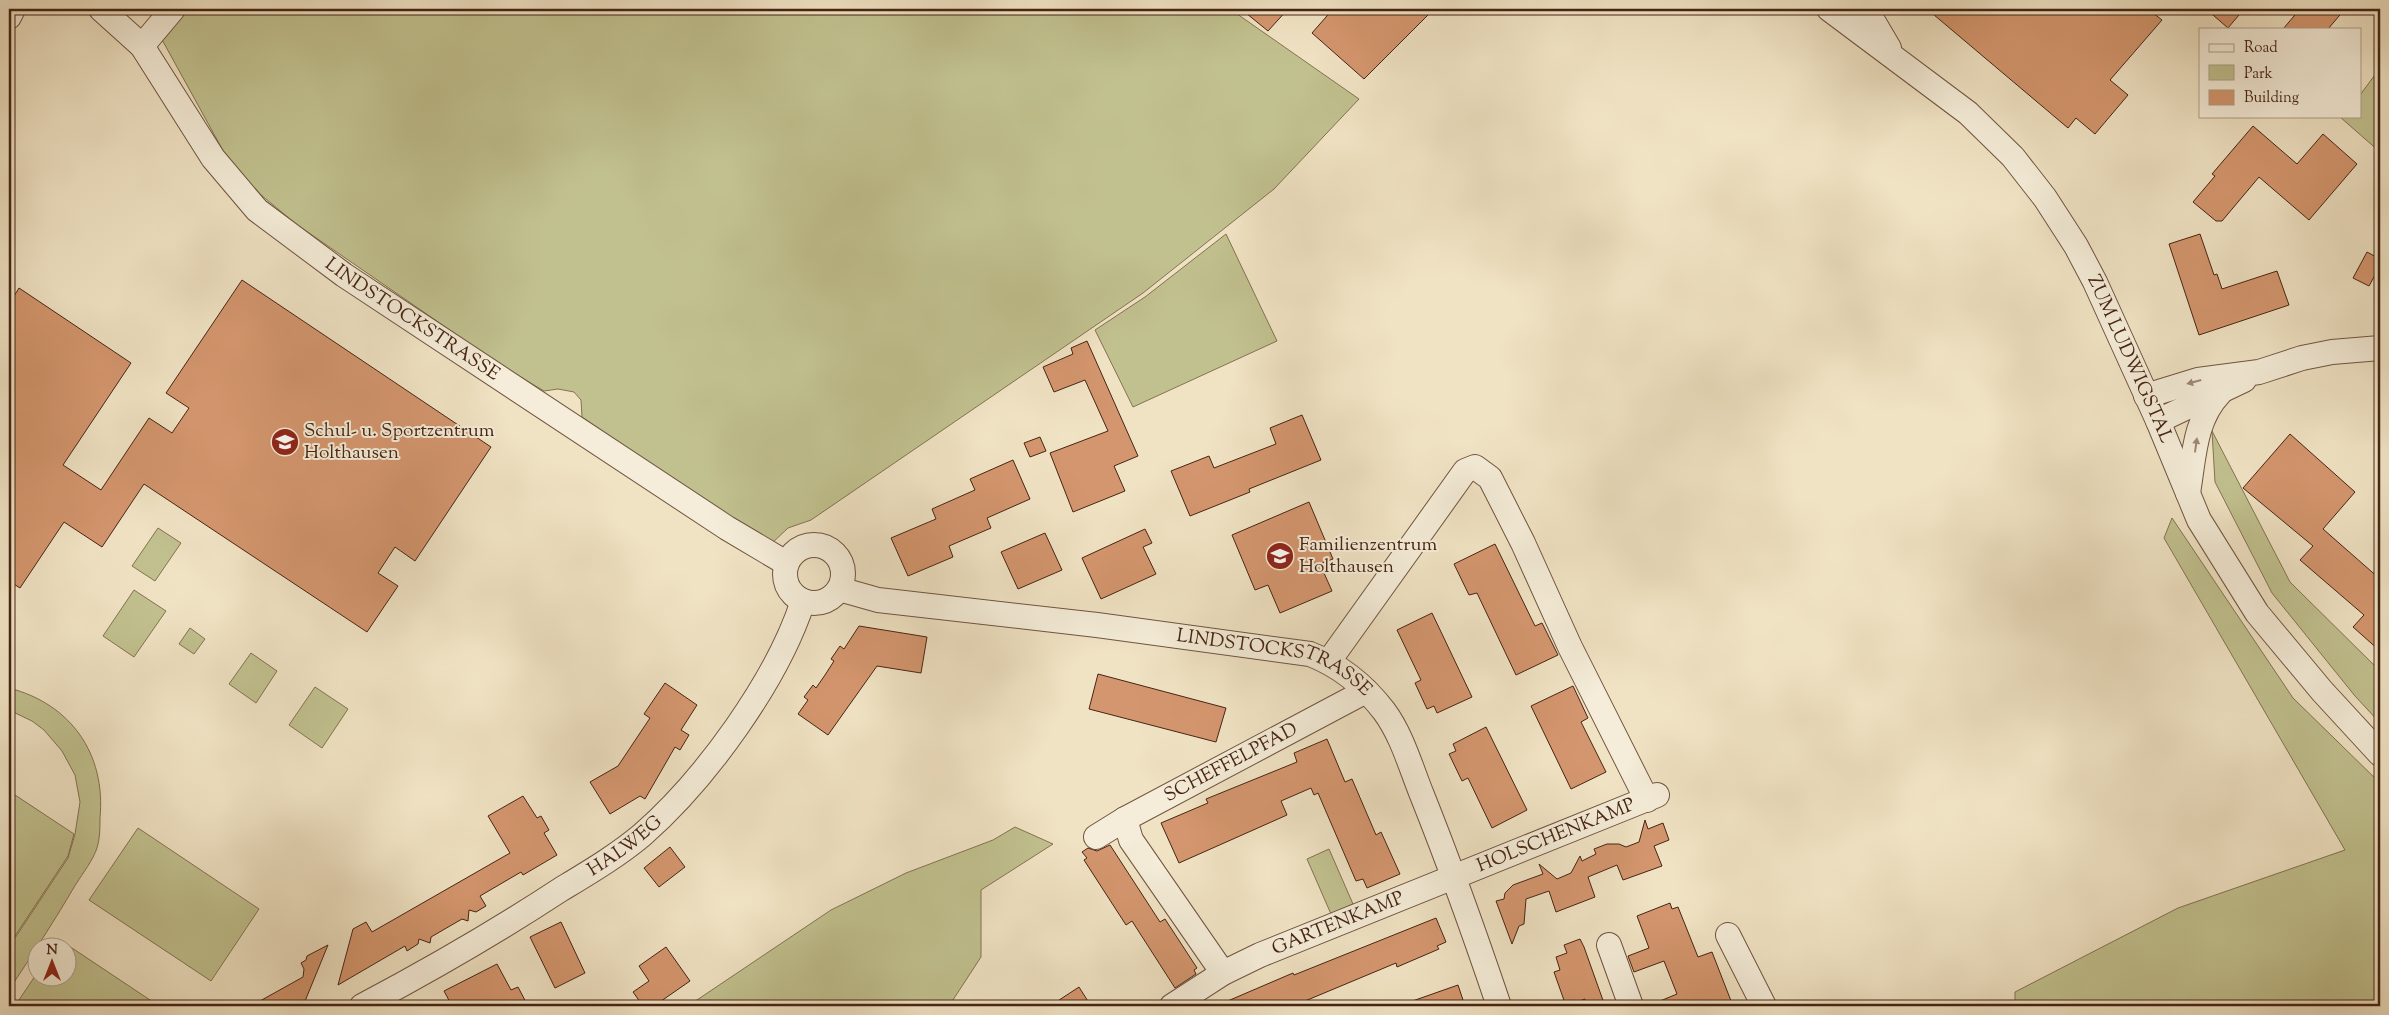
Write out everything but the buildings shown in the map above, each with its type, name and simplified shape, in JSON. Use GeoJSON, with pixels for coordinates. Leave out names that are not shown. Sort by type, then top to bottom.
{"type":"FeatureCollection","features":[{"type":"Feature","properties":{"kind":"street"},"geometry":{"type":"LineString","coordinates":[[9,17],[13,9]]}},
{"type":"Feature","properties":{"kind":"street","name":"LINDSTOCKSTRASSE"},"geometry":{"type":"LineString","coordinates":[[101,9],[142,46],[214,158],[257,210],[307,249],[352,280],[726,528],[786,563]]}},
{"type":"Feature","properties":{"kind":"street"},"geometry":{"type":"LineString","coordinates":[[142,46],[173,9]]}},
{"type":"Feature","properties":{"kind":"street","name":"ZUM LUDWIGSTAL"},"geometry":{"type":"LineString","coordinates":[[1829,9],[1968,113],[2013,157],[2045,198],[2084,260],[2158,421],[2199,520],[2257,613],[2322,691],[2380,754]]}},
{"type":"Feature","properties":{"kind":"street"},"geometry":{"type":"LineString","coordinates":[[1866,9],[1896,58]]}},
{"type":"Feature","properties":{"kind":"street"},"geometry":{"type":"LineString","coordinates":[[2158,421],[2220,393],[2259,372],[2302,358],[2332,352],[2380,348]]}},
{"type":"Feature","properties":{"kind":"street"},"geometry":{"type":"LineString","coordinates":[[2146,396],[2198,380],[2259,372]]}},
{"type":"Feature","properties":{"kind":"street"},"geometry":{"type":"LineString","coordinates":[[2188,493],[2201,422],[2206,410],[2220,393]]}},
{"type":"Feature","properties":{"kind":"street","name":"HOLSCHENKAMP"},"geometry":{"type":"LineString","coordinates":[[1329,661],[1465,471],[1475,466],[1490,478],[1523,543],[1570,647],[1652,798],[1454,875]]}},
{"type":"Feature","properties":{"kind":"street"},"geometry":{"type":"LineString","coordinates":[[814,545],[825,546],[840,561],[843,573],[839,589],[828,599],[815,603],[803,601],[794,596],[785,581],[786,563],[791,554],[798,549],[814,545]]}},
{"type":"Feature","properties":{"kind":"street","name":"LINDSTOCKSTRASSE"},"geometry":{"type":"LineString","coordinates":[[839,589],[878,600],[1097,625],[1310,654],[1329,661],[1349,674],[1366,691],[1385,713],[1402,745],[1454,875],[1499,1006]]}},
{"type":"Feature","properties":{"kind":"street","name":"HALWEG"},"geometry":{"type":"LineString","coordinates":[[362,1006],[500,930],[640,837],[659,819],[700,772],[742,718],[779,659],[794,627],[803,601]]}},
{"type":"Feature","properties":{"kind":"street","name":"SCHEFFELPFAD"},"geometry":{"type":"LineString","coordinates":[[1096,837],[1125,819],[1366,691]]}},
{"type":"Feature","properties":{"kind":"street"},"geometry":{"type":"LineString","coordinates":[[1125,819],[1131,840],[1223,973]]}},
{"type":"Feature","properties":{"kind":"street","name":"GARTENKAMP"},"geometry":{"type":"LineString","coordinates":[[1172,1006],[1223,973],[1260,955],[1454,875]]}},
{"type":"Feature","properties":{"kind":"street"},"geometry":{"type":"LineString","coordinates":[[1728,935],[1764,1006]]}},
{"type":"Feature","properties":{"kind":"street"},"geometry":{"type":"LineString","coordinates":[[1609,945],[1631,1006]]}},
{"type":"Feature","properties":{"kind":"green space"},"geometry":{"type":"Polygon","coordinates":[[[182,9],[1230,9],[1359,99],[1274,189],[1143,293],[811,520],[788,528],[770,545],[582,417],[581,400],[574,392],[558,389],[544,391],[502,366],[296,224],[260,194],[226,156],[160,36],[182,9]]]}},
{"type":"Feature","properties":{"kind":"green space"},"geometry":{"type":"Polygon","coordinates":[[[2380,68],[2380,152],[2341,118],[2362,118],[2362,92],[2380,68]]]}},
{"type":"Feature","properties":{"kind":"green space"},"geometry":{"type":"Polygon","coordinates":[[[1226,234],[1277,341],[1133,407],[1095,330],[1145,297],[1226,234]]]}},
{"type":"Feature","properties":{"kind":"green space"},"geometry":{"type":"Polygon","coordinates":[[[2212,431],[2290,582],[2380,671],[2380,723],[2355,696],[2272,593],[2215,482],[2212,431]]]}},
{"type":"Feature","properties":{"kind":"green space"},"geometry":{"type":"Polygon","coordinates":[[[2172,518],[2293,698],[2380,783],[2380,1006],[2015,1006],[2015,992],[2178,908],[2345,850],[2164,538],[2172,518]]]}},
{"type":"Feature","properties":{"kind":"green space"},"geometry":{"type":"Polygon","coordinates":[[[158,528],[181,543],[155,581],[132,566],[158,528]]]}},
{"type":"Feature","properties":{"kind":"green space"},"geometry":{"type":"Polygon","coordinates":[[[134,590],[166,611],[134,657],[103,636],[134,590]]]}},
{"type":"Feature","properties":{"kind":"green space"},"geometry":{"type":"Polygon","coordinates":[[[190,628],[205,639],[194,654],[179,644],[190,628]]]}},
{"type":"Feature","properties":{"kind":"green space"},"geometry":{"type":"Polygon","coordinates":[[[251,653],[277,671],[256,703],[229,684],[251,653]]]}},
{"type":"Feature","properties":{"kind":"green space"},"geometry":{"type":"Polygon","coordinates":[[[315,687],[348,709],[322,748],[289,725],[315,687]]]}},
{"type":"Feature","properties":{"kind":"green space"},"geometry":{"type":"Polygon","coordinates":[[[9,688],[31,696],[50,706],[67,719],[80,735],[90,753],[97,773],[100,795],[100,833],[95,853],[43,938],[28,938],[28,961],[9,990],[9,947],[68,858],[75,834],[80,802],[75,775],[62,751],[44,730],[32,721],[9,710],[9,688]]]}},
{"type":"Feature","properties":{"kind":"green space"},"geometry":{"type":"Polygon","coordinates":[[[9,791],[74,834],[68,856],[9,945],[9,791]]]}},
{"type":"Feature","properties":{"kind":"green space"},"geometry":{"type":"Polygon","coordinates":[[[1015,827],[1053,844],[981,890],[981,957],[949,1006],[688,1006],[831,910],[906,873],[993,840],[1015,827]]]}},
{"type":"Feature","properties":{"kind":"green space"},"geometry":{"type":"Polygon","coordinates":[[[138,828],[259,909],[211,981],[89,900],[138,828]]]}},
{"type":"Feature","properties":{"kind":"green space"},"geometry":{"type":"Polygon","coordinates":[[[1329,849],[1353,904],[1331,914],[1307,859],[1329,849]]]}},
{"type":"Feature","properties":{"kind":"green space"},"geometry":{"type":"Polygon","coordinates":[[[78,952],[159,1006],[15,1006],[28,986],[78,988],[78,952]]]}},
{"type":"Feature","properties":{"kind":"place","name":"Schul- u. Sportzentrum Holthausen"},"geometry":{"type":"Point","coordinates":[285,442]}},
{"type":"Feature","properties":{"kind":"place","name":"Familienzentrum Holthausen"},"geometry":{"type":"Point","coordinates":[1280,556]}}]}
